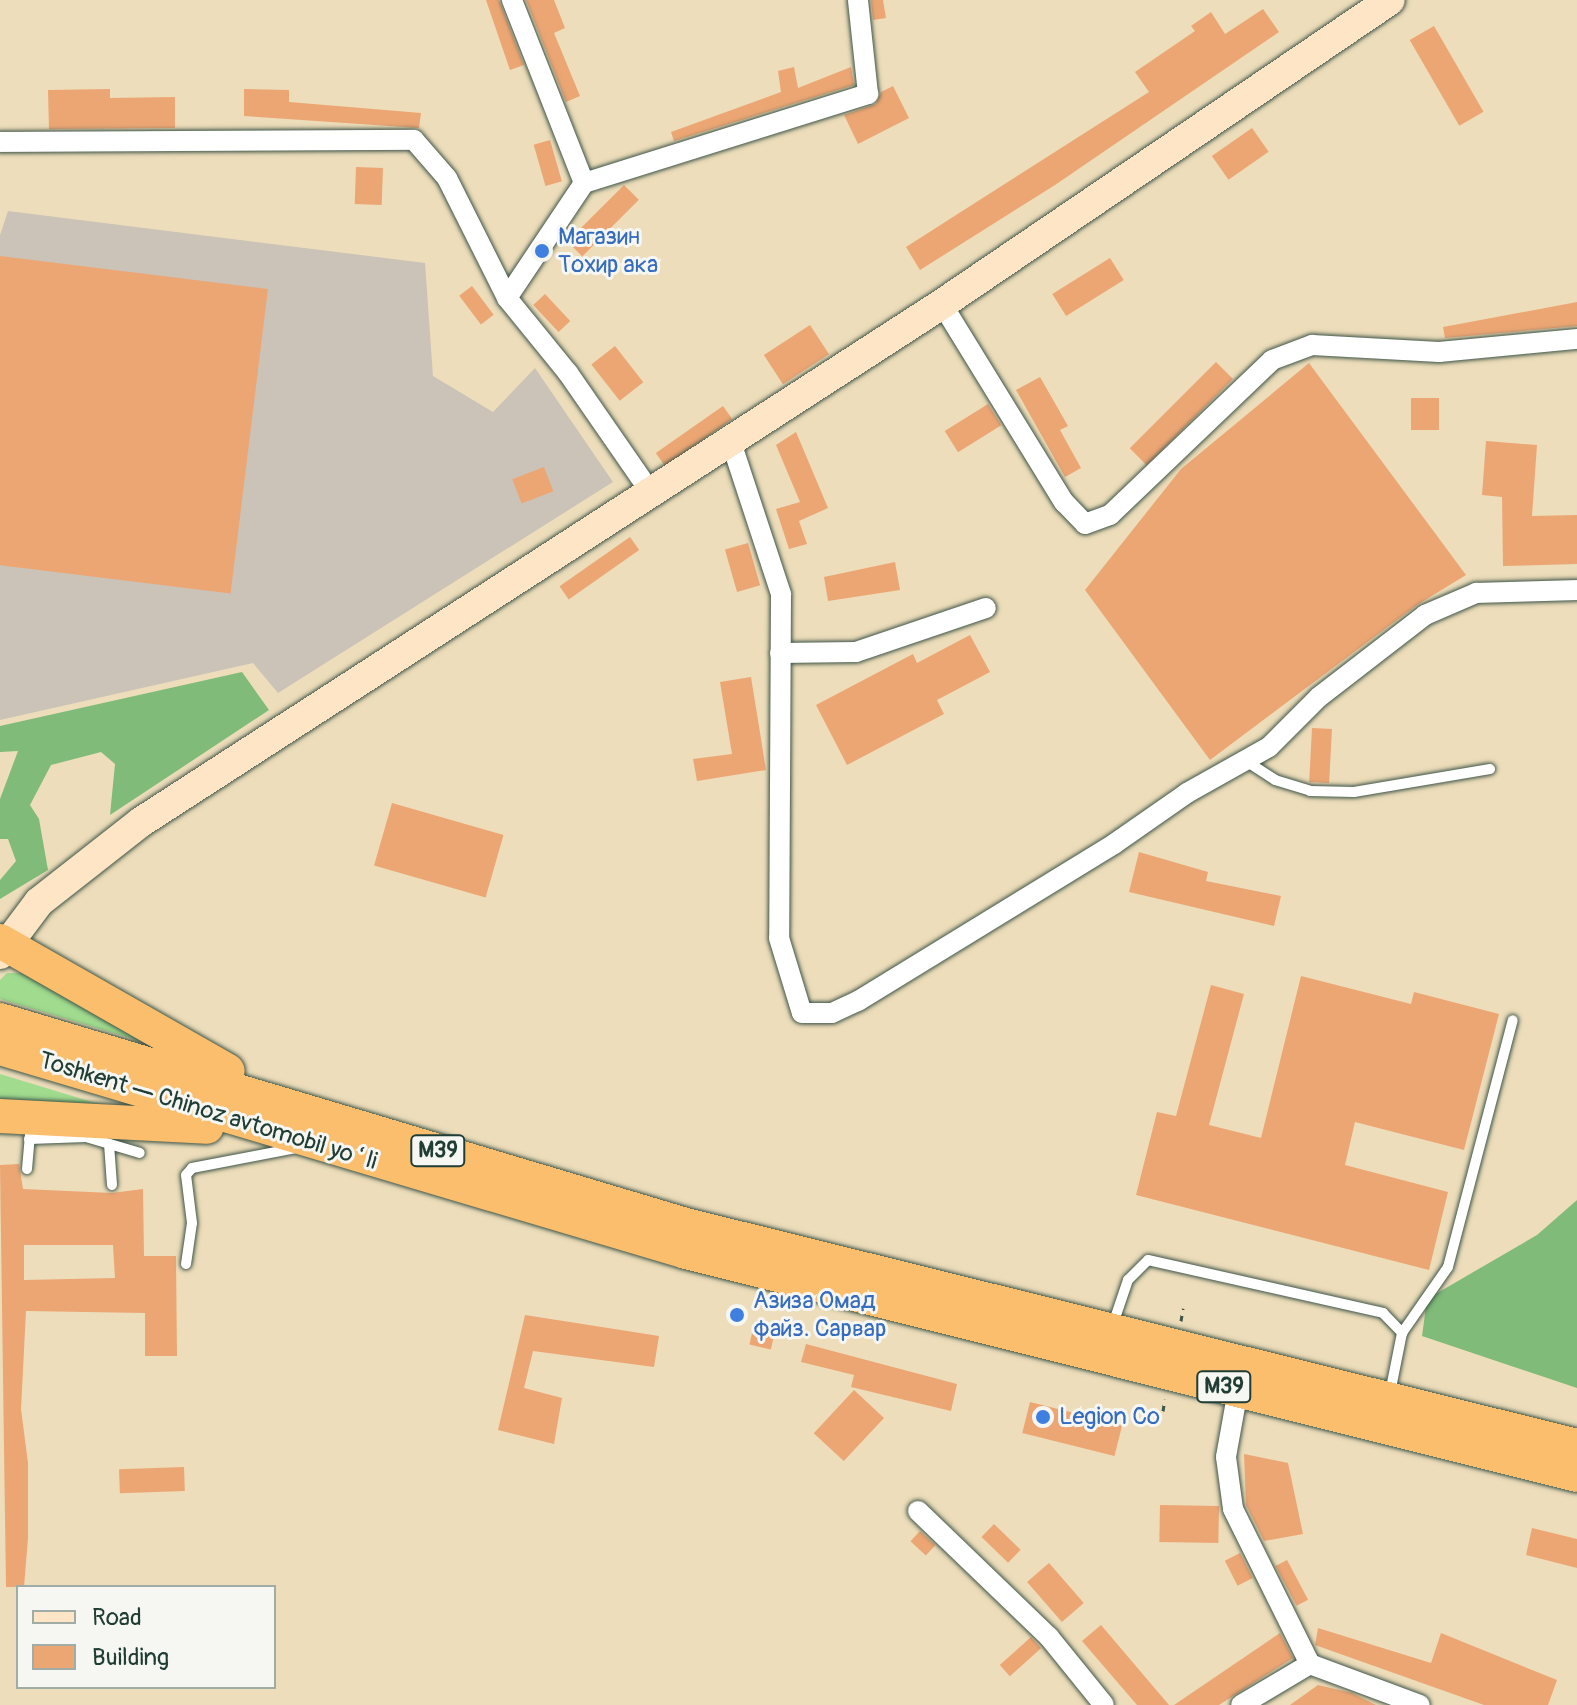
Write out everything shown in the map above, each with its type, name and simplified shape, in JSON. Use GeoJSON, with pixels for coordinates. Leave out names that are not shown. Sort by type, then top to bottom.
{"type":"FeatureCollection","features":[{"type":"Feature","properties":{"kind":"highway"},"geometry":{"type":"LineString","coordinates":[[1,941],[316,1130]]}},
{"type":"Feature","properties":{"kind":"highway","name":"Toshkent — Chinoz avtomobil yoʻli"},"geometry":{"type":"LineString","coordinates":[[0,1020],[316,1130],[686,1252],[1577,1475]]}},
{"type":"Feature","properties":{"kind":"highway","name":"Toshkent — Chinoz avtomobil yoʻli"},"geometry":{"type":"LineString","coordinates":[[0,1048],[686,1225],[1577,1446]]}},
{"type":"Feature","properties":{"kind":"highway"},"geometry":{"type":"LineString","coordinates":[[20,1124],[94,1133],[316,1130]]}},
{"type":"Feature","properties":{"kind":"main road"},"geometry":{"type":"LineString","coordinates":[[1,941],[39,902],[141,822],[942,304],[1390,0]]}},
{"type":"Feature","properties":{"kind":"street"},"geometry":{"type":"LineString","coordinates":[[512,0],[584,183]]}},
{"type":"Feature","properties":{"kind":"street"},"geometry":{"type":"LineString","coordinates":[[507,298],[584,183],[868,94],[858,0]]}},
{"type":"Feature","properties":{"kind":"street"},"geometry":{"type":"LineString","coordinates":[[0,142],[414,140],[447,178],[507,298],[568,373],[651,493]]}},
{"type":"Feature","properties":{"kind":"street"},"geometry":{"type":"LineString","coordinates":[[942,304],[1064,502],[1085,524],[1110,515],[1272,360],[1312,345],[1439,352],[1577,339]]}},
{"type":"Feature","properties":{"kind":"street"},"geometry":{"type":"LineString","coordinates":[[731,442],[781,594],[779,938],[802,1013],[832,1013],[858,1001],[1269,747],[1319,697],[1425,615],[1476,593],[1577,590]]}},
{"type":"Feature","properties":{"kind":"street"},"geometry":{"type":"LineString","coordinates":[[780,653],[856,652],[986,608]]}},
{"type":"Feature","properties":{"kind":"street"},"geometry":{"type":"LineString","coordinates":[[1238,1390],[1226,1457],[1233,1509],[1310,1664],[1388,1700],[1420,1705]]}},
{"type":"Feature","properties":{"kind":"street"},"geometry":{"type":"LineString","coordinates":[[918,1511],[1049,1637],[1104,1705]]}},
{"type":"Feature","properties":{"kind":"street"},"geometry":{"type":"LineString","coordinates":[[1241,1705],[1310,1664]]}},
{"type":"Feature","properties":{"kind":"lane"},"geometry":{"type":"LineString","coordinates":[[1245,761],[1275,780],[1310,791],[1354,792],[1490,769]]}},
{"type":"Feature","properties":{"kind":"lane"},"geometry":{"type":"LineString","coordinates":[[1389,1399],[1402,1333],[1448,1267],[1513,1020]]}},
{"type":"Feature","properties":{"kind":"lane"},"geometry":{"type":"LineString","coordinates":[[20,1124],[27,1169]]}},
{"type":"Feature","properties":{"kind":"lane"},"geometry":{"type":"LineString","coordinates":[[186,1264],[192,1223],[186,1175],[192,1168],[316,1130]]}},
{"type":"Feature","properties":{"kind":"lane"},"geometry":{"type":"LineString","coordinates":[[94,1133],[140,1153]]}},
{"type":"Feature","properties":{"kind":"lane"},"geometry":{"type":"LineString","coordinates":[[94,1133],[112,1185]]}},
{"type":"Feature","properties":{"kind":"lane"},"geometry":{"type":"LineString","coordinates":[[1112,1330],[1128,1280],[1148,1260],[1383,1313],[1402,1333]]}},
{"type":"Feature","properties":{"kind":"shaded area"},"geometry":{"type":"Polygon","coordinates":[[[8,211],[425,263],[433,376],[493,412],[535,368],[613,482],[278,693],[253,663],[0,720],[0,235],[8,211]]]}},
{"type":"Feature","properties":{"kind":"green space"},"geometry":{"type":"Polygon","coordinates":[[[242,672],[269,710],[110,815],[115,764],[101,752],[51,765],[30,805],[39,819],[48,870],[0,899],[0,880],[16,861],[8,839],[0,839],[0,799],[18,751],[0,752],[0,726],[242,672]]]}},
{"type":"Feature","properties":{"kind":"green space"},"geometry":{"type":"Polygon","coordinates":[[[7,973],[31,973],[140,1041],[0,999],[0,980],[7,973]]]}},
{"type":"Feature","properties":{"kind":"green space"},"geometry":{"type":"Polygon","coordinates":[[[0,1074],[145,1118],[0,1105],[0,1074]]]}},
{"type":"Feature","properties":{"kind":"green space"},"geometry":{"type":"Polygon","coordinates":[[[1577,1200],[1577,1388],[1422,1336],[1427,1299],[1537,1235],[1577,1200]]]}},
{"type":"Feature","properties":{"kind":"building"},"geometry":{"type":"Polygon","coordinates":[[[486,0],[499,0],[524,65],[510,70],[486,0]]]}},
{"type":"Feature","properties":{"kind":"building"},"geometry":{"type":"Polygon","coordinates":[[[526,0],[554,0],[565,28],[554,33],[580,96],[566,102],[526,0]]]}},
{"type":"Feature","properties":{"kind":"building"},"geometry":{"type":"Polygon","coordinates":[[[871,0],[883,0],[886,18],[873,20],[871,0]]]}},
{"type":"Feature","properties":{"kind":"building"},"geometry":{"type":"Polygon","coordinates":[[[1263,9],[1279,32],[1055,185],[920,270],[906,247],[1149,92],[1135,72],[1195,31],[1191,26],[1211,12],[1225,34],[1263,9]]]}},
{"type":"Feature","properties":{"kind":"building"},"geometry":{"type":"Polygon","coordinates":[[[1434,26],[1484,112],[1459,126],[1410,40],[1434,26]]]}},
{"type":"Feature","properties":{"kind":"building"},"geometry":{"type":"Polygon","coordinates":[[[794,67],[798,88],[851,67],[854,85],[674,141],[671,132],[781,92],[778,71],[794,67]]]}},
{"type":"Feature","properties":{"kind":"building"},"geometry":{"type":"Polygon","coordinates":[[[893,86],[909,118],[858,144],[844,115],[876,104],[881,92],[893,86]]]}},
{"type":"Feature","properties":{"kind":"building"},"geometry":{"type":"Polygon","coordinates":[[[110,89],[110,98],[175,97],[175,128],[49,129],[48,90],[110,89]]]}},
{"type":"Feature","properties":{"kind":"building"},"geometry":{"type":"Polygon","coordinates":[[[244,89],[289,90],[289,102],[421,113],[419,128],[244,116],[244,89]]]}},
{"type":"Feature","properties":{"kind":"building"},"geometry":{"type":"Polygon","coordinates":[[[1252,128],[1269,152],[1228,180],[1212,156],[1252,128]]]}},
{"type":"Feature","properties":{"kind":"building"},"geometry":{"type":"Polygon","coordinates":[[[550,140],[562,181],[546,186],[534,145],[550,140]]]}},
{"type":"Feature","properties":{"kind":"building"},"geometry":{"type":"Polygon","coordinates":[[[356,167],[383,168],[382,205],[355,204],[356,167]]]}},
{"type":"Feature","properties":{"kind":"building"},"geometry":{"type":"Polygon","coordinates":[[[624,185],[639,200],[582,256],[567,242],[624,185]]]}},
{"type":"Feature","properties":{"kind":"building"},"geometry":{"type":"Polygon","coordinates":[[[0,256],[268,289],[231,594],[0,565],[0,256]]]}},
{"type":"Feature","properties":{"kind":"building"},"geometry":{"type":"Polygon","coordinates":[[[1110,258],[1124,280],[1066,316],[1052,294],[1110,258]]]}},
{"type":"Feature","properties":{"kind":"building"},"geometry":{"type":"Polygon","coordinates":[[[472,286],[494,315],[481,324],[459,296],[472,286]]]}},
{"type":"Feature","properties":{"kind":"building"},"geometry":{"type":"Polygon","coordinates":[[[545,294],[570,321],[559,332],[533,305],[545,294]]]}},
{"type":"Feature","properties":{"kind":"building"},"geometry":{"type":"Polygon","coordinates":[[[1577,302],[1577,326],[1445,338],[1443,327],[1577,302]]]}},
{"type":"Feature","properties":{"kind":"building"},"geometry":{"type":"Polygon","coordinates":[[[810,325],[829,354],[783,384],[764,355],[810,325]]]}},
{"type":"Feature","properties":{"kind":"building"},"geometry":{"type":"Polygon","coordinates":[[[615,346],[643,382],[620,401],[591,364],[615,346]]]}},
{"type":"Feature","properties":{"kind":"building"},"geometry":{"type":"Polygon","coordinates":[[[1216,362],[1233,379],[1147,465],[1130,448],[1216,362]]]}},
{"type":"Feature","properties":{"kind":"building"},"geometry":{"type":"Polygon","coordinates":[[[1309,363],[1466,575],[1417,605],[1210,760],[1085,590],[1181,469],[1309,363]]]}},
{"type":"Feature","properties":{"kind":"building"},"geometry":{"type":"Polygon","coordinates":[[[1040,377],[1068,426],[1060,430],[1081,468],[1065,477],[1016,390],[1040,377]]]}},
{"type":"Feature","properties":{"kind":"building"},"geometry":{"type":"Polygon","coordinates":[[[1411,398],[1439,398],[1439,430],[1411,430],[1411,398]]]}},
{"type":"Feature","properties":{"kind":"building"},"geometry":{"type":"Polygon","coordinates":[[[988,404],[1001,425],[958,452],[945,431],[988,404]]]}},
{"type":"Feature","properties":{"kind":"building"},"geometry":{"type":"Polygon","coordinates":[[[723,406],[732,419],[665,466],[656,453],[723,406]]]}},
{"type":"Feature","properties":{"kind":"building"},"geometry":{"type":"Polygon","coordinates":[[[796,432],[828,508],[799,521],[807,544],[789,549],[776,509],[800,502],[776,445],[796,432]]]}},
{"type":"Feature","properties":{"kind":"building"},"geometry":{"type":"Polygon","coordinates":[[[1486,441],[1537,445],[1532,516],[1577,515],[1577,564],[1503,566],[1502,497],[1482,495],[1486,441]]]}},
{"type":"Feature","properties":{"kind":"building"},"geometry":{"type":"Polygon","coordinates":[[[544,467],[553,491],[522,503],[512,479],[544,467]]]}},
{"type":"Feature","properties":{"kind":"building"},"geometry":{"type":"Polygon","coordinates":[[[630,537],[639,550],[569,599],[560,586],[630,537]]]}},
{"type":"Feature","properties":{"kind":"building"},"geometry":{"type":"Polygon","coordinates":[[[748,543],[760,585],[737,592],[725,550],[748,543]]]}},
{"type":"Feature","properties":{"kind":"building"},"geometry":{"type":"Polygon","coordinates":[[[895,562],[900,590],[828,601],[824,577],[895,562]]]}},
{"type":"Feature","properties":{"kind":"building"},"geometry":{"type":"Polygon","coordinates":[[[970,635],[990,672],[937,700],[944,714],[847,765],[816,705],[913,654],[917,663],[970,635]]]}},
{"type":"Feature","properties":{"kind":"building"},"geometry":{"type":"Polygon","coordinates":[[[751,677],[766,770],[697,781],[693,759],[732,754],[720,682],[751,677]]]}},
{"type":"Feature","properties":{"kind":"building"},"geometry":{"type":"Polygon","coordinates":[[[1312,728],[1332,729],[1329,783],[1309,782],[1312,728]]]}},
{"type":"Feature","properties":{"kind":"building"},"geometry":{"type":"Polygon","coordinates":[[[392,803],[504,835],[486,897],[374,865],[392,803]]]}},
{"type":"Feature","properties":{"kind":"building"},"geometry":{"type":"Polygon","coordinates":[[[1139,852],[1208,872],[1206,881],[1281,896],[1274,926],[1129,892],[1139,852]]]}},
{"type":"Feature","properties":{"kind":"building"},"geometry":{"type":"Polygon","coordinates":[[[1301,976],[1411,1004],[1414,992],[1499,1014],[1464,1150],[1355,1122],[1345,1165],[1448,1192],[1429,1270],[1136,1195],[1157,1112],[1176,1116],[1211,985],[1244,994],[1209,1125],[1261,1138],[1301,976]]]}},
{"type":"Feature","properties":{"kind":"building"},"geometry":{"type":"Polygon","coordinates":[[[19,1164],[23,1189],[112,1193],[143,1189],[144,1256],[176,1256],[177,1356],[145,1356],[145,1313],[26,1311],[21,1409],[28,1463],[28,1538],[24,1585],[6,1587],[0,1165],[19,1164]],[[24,1245],[24,1280],[115,1278],[113,1245],[24,1245]]]}},
{"type":"Feature","properties":{"kind":"building"},"geometry":{"type":"Polygon","coordinates":[[[525,1315],[659,1336],[654,1367],[533,1351],[524,1388],[562,1398],[554,1444],[498,1430],[525,1315]]]}},
{"type":"Feature","properties":{"kind":"building"},"geometry":{"type":"Polygon","coordinates":[[[753,1329],[774,1334],[771,1350],[749,1345],[753,1329]]]}},
{"type":"Feature","properties":{"kind":"building"},"geometry":{"type":"Polygon","coordinates":[[[806,1344],[957,1384],[951,1411],[851,1387],[854,1375],[801,1362],[806,1344]]]}},
{"type":"Feature","properties":{"kind":"building"},"geometry":{"type":"Polygon","coordinates":[[[854,1390],[884,1418],[844,1461],[814,1433],[854,1390]]]}},
{"type":"Feature","properties":{"kind":"building"},"geometry":{"type":"Polygon","coordinates":[[[1030,1402],[1122,1425],[1114,1456],[1022,1433],[1030,1402]]]}},
{"type":"Feature","properties":{"kind":"building"},"geometry":{"type":"Polygon","coordinates":[[[1244,1454],[1288,1463],[1303,1534],[1264,1541],[1246,1505],[1244,1454]]]}},
{"type":"Feature","properties":{"kind":"building"},"geometry":{"type":"Polygon","coordinates":[[[184,1467],[185,1491],[120,1493],[119,1469],[184,1467]]]}},
{"type":"Feature","properties":{"kind":"building"},"geometry":{"type":"Polygon","coordinates":[[[1160,1505],[1219,1506],[1218,1543],[1159,1542],[1160,1505]]]}},
{"type":"Feature","properties":{"kind":"building"},"geometry":{"type":"Polygon","coordinates":[[[994,1524],[1021,1550],[1008,1563],[981,1537],[994,1524]]]}},
{"type":"Feature","properties":{"kind":"building"},"geometry":{"type":"Polygon","coordinates":[[[1532,1528],[1577,1539],[1577,1568],[1526,1555],[1532,1528]]]}},
{"type":"Feature","properties":{"kind":"building"},"geometry":{"type":"Polygon","coordinates":[[[920,1531],[935,1545],[926,1556],[910,1541],[920,1531]]]}},
{"type":"Feature","properties":{"kind":"building"},"geometry":{"type":"Polygon","coordinates":[[[1240,1553],[1253,1578],[1238,1586],[1225,1561],[1240,1553]]]}},
{"type":"Feature","properties":{"kind":"building"},"geometry":{"type":"Polygon","coordinates":[[[1287,1560],[1308,1600],[1297,1606],[1276,1566],[1287,1560]]]}},
{"type":"Feature","properties":{"kind":"building"},"geometry":{"type":"Polygon","coordinates":[[[1049,1563],[1084,1603],[1062,1622],[1027,1582],[1049,1563]]]}},
{"type":"Feature","properties":{"kind":"building"},"geometry":{"type":"Polygon","coordinates":[[[1101,1625],[1169,1705],[1137,1705],[1082,1641],[1101,1625]]]}},
{"type":"Feature","properties":{"kind":"building"},"geometry":{"type":"Polygon","coordinates":[[[1318,1628],[1431,1663],[1441,1633],[1557,1680],[1548,1705],[1484,1705],[1315,1645],[1318,1628]]]}},
{"type":"Feature","properties":{"kind":"building"},"geometry":{"type":"Polygon","coordinates":[[[1280,1633],[1293,1658],[1219,1705],[1174,1705],[1280,1633]]]}},
{"type":"Feature","properties":{"kind":"building"},"geometry":{"type":"Polygon","coordinates":[[[1031,1637],[1041,1648],[1010,1676],[1000,1665],[1031,1637]]]}},
{"type":"Feature","properties":{"kind":"building"},"geometry":{"type":"Polygon","coordinates":[[[1318,1685],[1352,1693],[1376,1705],[1290,1705],[1318,1685]]]}},
{"type":"Feature","properties":{"kind":"place","name":"Магазин Тохир ака"},"geometry":{"type":"Point","coordinates":[542,251]}},
{"type":"Feature","properties":{"kind":"place","name":"Азиза Омад файз. Сарвар"},"geometry":{"type":"Point","coordinates":[737,1315]}},
{"type":"Feature","properties":{"kind":"place","name":"Legion Co"},"geometry":{"type":"Point","coordinates":[1043,1417]}}]}
